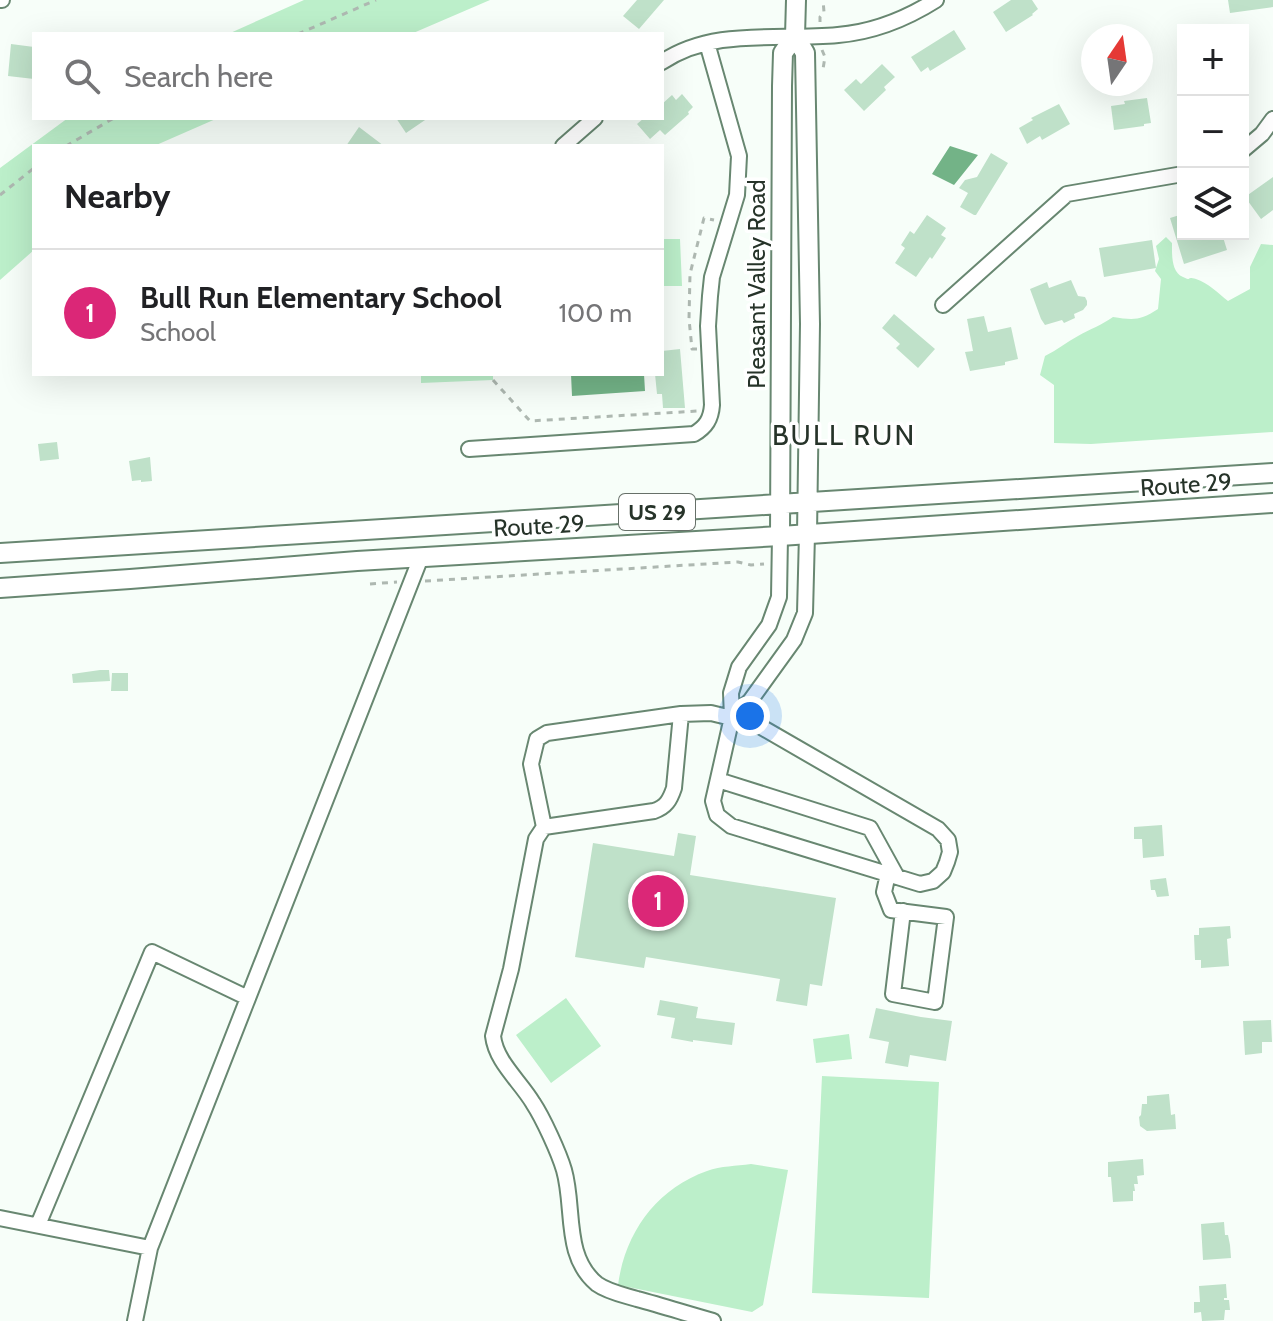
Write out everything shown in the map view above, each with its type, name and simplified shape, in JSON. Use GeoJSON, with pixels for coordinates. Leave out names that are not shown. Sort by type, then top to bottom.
{"type":"FeatureCollection","features":[{"type":"Feature","properties":{"kind":"main road","name":"Pleasant Valley Road"},"geometry":{"type":"LineString","coordinates":[[780,536],[782,86],[783,53],[795,36],[796,0]]}},
{"type":"Feature","properties":{"kind":"main road"},"geometry":{"type":"LineString","coordinates":[[795,36],[814,53],[807,534]]}},
{"type":"Feature","properties":{"kind":"main road","name":"Route 29"},"geometry":{"type":"LineString","coordinates":[[0,553],[1273,473]]}},
{"type":"Feature","properties":{"kind":"main road","name":"Route 29"},"geometry":{"type":"LineString","coordinates":[[0,588],[357,561],[1273,503]]}},
{"type":"Feature","properties":{"kind":"street"},"geometry":{"type":"LineString","coordinates":[[664,61],[689,48],[735,38],[838,35],[874,29],[904,18],[936,0]]}},
{"type":"Feature","properties":{"kind":"street"},"geometry":{"type":"LineString","coordinates":[[469,449],[694,434],[707,423],[712,405],[708,326],[712,277],[737,195],[739,156],[707,43]]}},
{"type":"Feature","properties":{"kind":"street"},"geometry":{"type":"LineString","coordinates":[[1249,145],[1273,119]]}},
{"type":"Feature","properties":{"kind":"street"},"geometry":{"type":"LineString","coordinates":[[565,144],[593,120]]}},
{"type":"Feature","properties":{"kind":"street"},"geometry":{"type":"LineString","coordinates":[[943,305],[1067,194],[1177,175]]}},
{"type":"Feature","properties":{"kind":"street"},"geometry":{"type":"LineString","coordinates":[[732,717],[750,701],[800,627],[805,613],[807,534]]}},
{"type":"Feature","properties":{"kind":"street"},"geometry":{"type":"LineString","coordinates":[[713,1321],[611,1291],[594,1282],[580,1262],[572,1241],[564,1169],[534,1104],[499,1056],[493,1036],[511,969],[536,839],[544,827],[531,764],[537,739],[547,733],[681,714],[711,713],[732,717],[756,724],[938,829],[948,840],[950,852],[943,872],[933,881],[920,884],[731,826],[717,815],[713,801],[732,717],[731,693],[739,667],[769,625],[779,597],[780,536]]}},
{"type":"Feature","properties":{"kind":"street"},"geometry":{"type":"LineString","coordinates":[[135,1321],[150,1248],[421,557]]}},
{"type":"Feature","properties":{"kind":"street"},"geometry":{"type":"LineString","coordinates":[[544,827],[663,808],[674,788],[681,714]]}},
{"type":"Feature","properties":{"kind":"street"},"geometry":{"type":"LineString","coordinates":[[718,780],[870,828],[892,876]]}},
{"type":"Feature","properties":{"kind":"street"},"geometry":{"type":"LineString","coordinates":[[892,876],[884,892],[891,910],[903,911],[946,917],[935,1002],[893,994],[903,911]]}},
{"type":"Feature","properties":{"kind":"street"},"geometry":{"type":"LineString","coordinates":[[38,1225],[152,952],[248,998]]}},
{"type":"Feature","properties":{"kind":"street"},"geometry":{"type":"LineString","coordinates":[[0,1218],[150,1248]]}},
{"type":"Feature","properties":{"kind":"path"},"geometry":{"type":"LineString","coordinates":[[303,32],[376,0]]}},
{"type":"Feature","properties":{"kind":"path"},"geometry":{"type":"LineString","coordinates":[[69,144],[111,120]]}},
{"type":"Feature","properties":{"kind":"path"},"geometry":{"type":"LineString","coordinates":[[0,195],[32,170]]}},
{"type":"Feature","properties":{"kind":"path"},"geometry":{"type":"LineString","coordinates":[[700,349],[692,349],[690,274],[704,218],[718,219]]}},
{"type":"Feature","properties":{"kind":"path"},"geometry":{"type":"LineString","coordinates":[[493,380],[530,421],[697,413],[701,409]]}},
{"type":"Feature","properties":{"kind":"path"},"geometry":{"type":"LineString","coordinates":[[659,409],[660,414]]}},
{"type":"Feature","properties":{"kind":"shaded area"},"geometry":{"type":"Polygon","coordinates":[[[304,0],[490,0],[416,32],[232,32],[304,0]]]}},
{"type":"Feature","properties":{"kind":"shaded area"},"geometry":{"type":"Polygon","coordinates":[[[65,120],[213,120],[159,144],[33,144],[65,120]]]}},
{"type":"Feature","properties":{"kind":"shaded area"},"geometry":{"type":"Polygon","coordinates":[[[32,144],[32,252],[0,280],[0,168],[32,144]]]}},
{"type":"Feature","properties":{"kind":"shaded area"},"geometry":{"type":"Polygon","coordinates":[[[950,146],[978,155],[954,185],[932,174],[950,146]]]}},
{"type":"Feature","properties":{"kind":"shaded area"},"geometry":{"type":"Polygon","coordinates":[[[1166,237],[1172,243],[1173,262],[1179,275],[1205,283],[1228,301],[1250,289],[1250,267],[1261,244],[1273,245],[1273,432],[1091,444],[1054,443],[1054,385],[1040,375],[1045,356],[1113,317],[1136,319],[1158,309],[1161,279],[1155,271],[1159,259],[1156,246],[1166,237]]]}},
{"type":"Feature","properties":{"kind":"shaded area"},"geometry":{"type":"Polygon","coordinates":[[[664,239],[680,239],[682,286],[664,286],[664,239]]]}},
{"type":"Feature","properties":{"kind":"shaded area"},"geometry":{"type":"Polygon","coordinates":[[[421,376],[493,376],[493,380],[421,383],[421,376]]]}},
{"type":"Feature","properties":{"kind":"shaded area"},"geometry":{"type":"Polygon","coordinates":[[[571,376],[644,376],[645,391],[572,396],[571,376]]]}},
{"type":"Feature","properties":{"kind":"shaded area"},"geometry":{"type":"Polygon","coordinates":[[[566,998],[601,1046],[551,1083],[516,1035],[566,998]]]}},
{"type":"Feature","properties":{"kind":"shaded area"},"geometry":{"type":"Polygon","coordinates":[[[849,1034],[852,1059],[816,1063],[813,1039],[849,1034]]]}},
{"type":"Feature","properties":{"kind":"shaded area"},"geometry":{"type":"Polygon","coordinates":[[[822,1076],[939,1082],[929,1298],[812,1293],[822,1076]]]}},
{"type":"Feature","properties":{"kind":"shaded area"},"geometry":{"type":"Polygon","coordinates":[[[751,1164],[788,1170],[763,1305],[752,1312],[618,1285],[636,1231],[658,1201],[689,1179],[707,1171],[751,1164]]]}},
{"type":"Feature","properties":{"kind":"building"},"geometry":{"type":"Polygon","coordinates":[[[637,0],[664,0],[639,29],[623,16],[637,0]]]}},
{"type":"Feature","properties":{"kind":"building"},"geometry":{"type":"Polygon","coordinates":[[[1011,0],[1032,0],[1038,9],[1006,32],[993,12],[1011,0]]]}},
{"type":"Feature","properties":{"kind":"building"},"geometry":{"type":"Polygon","coordinates":[[[1228,0],[1273,0],[1273,7],[1230,13],[1228,0]]]}},
{"type":"Feature","properties":{"kind":"building"},"geometry":{"type":"Polygon","coordinates":[[[954,30],[966,49],[930,71],[928,67],[921,72],[911,57],[954,30]]]}},
{"type":"Feature","properties":{"kind":"building"},"geometry":{"type":"Polygon","coordinates":[[[11,44],[32,47],[32,79],[8,76],[11,44]]]}},
{"type":"Feature","properties":{"kind":"building"},"geometry":{"type":"Polygon","coordinates":[[[882,64],[895,77],[864,111],[844,90],[856,79],[861,84],[882,64]]]}},
{"type":"Feature","properties":{"kind":"building"},"geometry":{"type":"Polygon","coordinates":[[[682,94],[693,107],[689,114],[665,135],[660,130],[650,139],[637,124],[642,120],[664,120],[664,102],[672,95],[676,100],[682,94]]]}},
{"type":"Feature","properties":{"kind":"building"},"geometry":{"type":"Polygon","coordinates":[[[1147,98],[1151,123],[1114,130],[1111,106],[1147,98]]]}},
{"type":"Feature","properties":{"kind":"building"},"geometry":{"type":"Polygon","coordinates":[[[1059,104],[1070,124],[1042,140],[1040,136],[1027,144],[1019,128],[1033,120],[1031,118],[1059,104]]]}},
{"type":"Feature","properties":{"kind":"building"},"geometry":{"type":"Polygon","coordinates":[[[397,120],[425,120],[406,133],[397,120]]]}},
{"type":"Feature","properties":{"kind":"building"},"geometry":{"type":"Polygon","coordinates":[[[359,127],[381,144],[347,144],[359,127]]]}},
{"type":"Feature","properties":{"kind":"building"},"geometry":{"type":"Polygon","coordinates":[[[991,153],[1008,163],[974,215],[960,207],[968,193],[959,188],[965,180],[977,177],[991,153]]]}},
{"type":"Feature","properties":{"kind":"building"},"geometry":{"type":"Polygon","coordinates":[[[1273,177],[1273,210],[1261,219],[1249,202],[1249,194],[1273,177]]]}},
{"type":"Feature","properties":{"kind":"building"},"geometry":{"type":"Polygon","coordinates":[[[927,215],[946,228],[941,235],[946,238],[916,277],[895,263],[905,248],[901,245],[910,231],[914,234],[927,215]]]}},
{"type":"Feature","properties":{"kind":"building"},"geometry":{"type":"Polygon","coordinates":[[[1177,216],[1177,240],[1224,240],[1227,250],[1184,264],[1170,218],[1177,216]]]}},
{"type":"Feature","properties":{"kind":"building"},"geometry":{"type":"Polygon","coordinates":[[[1152,240],[1156,268],[1104,277],[1099,248],[1152,240]]]}},
{"type":"Feature","properties":{"kind":"building"},"geometry":{"type":"Polygon","coordinates":[[[1071,280],[1078,296],[1085,297],[1087,305],[1074,314],[1075,318],[1045,325],[1030,289],[1047,282],[1049,288],[1071,280]]]}},
{"type":"Feature","properties":{"kind":"building"},"geometry":{"type":"Polygon","coordinates":[[[894,314],[935,349],[918,368],[896,348],[900,344],[882,328],[894,314]]]}},
{"type":"Feature","properties":{"kind":"building"},"geometry":{"type":"Polygon","coordinates":[[[984,316],[988,332],[1011,327],[1018,359],[1005,362],[1005,365],[970,371],[965,352],[973,351],[967,319],[984,316]]]}},
{"type":"Feature","properties":{"kind":"building"},"geometry":{"type":"Polygon","coordinates":[[[680,349],[685,408],[663,408],[662,394],[657,394],[655,376],[664,376],[664,351],[680,349]]]}},
{"type":"Feature","properties":{"kind":"building"},"geometry":{"type":"Polygon","coordinates":[[[57,442],[59,459],[40,461],[38,444],[57,442]]]}},
{"type":"Feature","properties":{"kind":"building"},"geometry":{"type":"Polygon","coordinates":[[[150,457],[152,481],[132,481],[129,461],[150,457]]]}},
{"type":"Feature","properties":{"kind":"building"},"geometry":{"type":"Polygon","coordinates":[[[109,670],[110,681],[73,683],[72,674],[109,670]]]}},
{"type":"Feature","properties":{"kind":"building"},"geometry":{"type":"Polygon","coordinates":[[[112,673],[128,673],[128,691],[111,691],[112,673]]]}},
{"type":"Feature","properties":{"kind":"building"},"geometry":{"type":"Polygon","coordinates":[[[1162,825],[1164,856],[1143,858],[1142,839],[1134,839],[1134,827],[1162,825]]]}},
{"type":"Feature","properties":{"kind":"building"},"geometry":{"type":"Polygon","coordinates":[[[678,833],[696,836],[690,875],[836,898],[822,986],[810,984],[807,1006],[776,1001],[780,979],[646,957],[644,968],[575,957],[593,843],[674,856],[678,833]]]}},
{"type":"Feature","properties":{"kind":"building"},"geometry":{"type":"Polygon","coordinates":[[[1166,878],[1169,896],[1157,897],[1155,890],[1151,890],[1150,880],[1166,878]]]}},
{"type":"Feature","properties":{"kind":"building"},"geometry":{"type":"Polygon","coordinates":[[[1230,926],[1231,938],[1227,939],[1229,966],[1201,968],[1201,960],[1195,960],[1194,935],[1199,935],[1199,928],[1230,926]]]}},
{"type":"Feature","properties":{"kind":"building"},"geometry":{"type":"Polygon","coordinates":[[[660,1000],[698,1007],[696,1018],[735,1023],[732,1045],[671,1038],[675,1018],[657,1015],[660,1000]]]}},
{"type":"Feature","properties":{"kind":"building"},"geometry":{"type":"Polygon","coordinates":[[[876,1008],[952,1021],[946,1061],[910,1055],[908,1067],[885,1063],[889,1042],[869,1038],[876,1008]]]}},
{"type":"Feature","properties":{"kind":"building"},"geometry":{"type":"Polygon","coordinates":[[[1271,1020],[1272,1042],[1262,1042],[1262,1053],[1245,1055],[1243,1021],[1271,1020]]]}},
{"type":"Feature","properties":{"kind":"building"},"geometry":{"type":"Polygon","coordinates":[[[1169,1094],[1176,1129],[1147,1131],[1140,1126],[1142,1104],[1147,1104],[1147,1096],[1169,1094]]]}},
{"type":"Feature","properties":{"kind":"building"},"geometry":{"type":"Polygon","coordinates":[[[1143,1159],[1144,1175],[1137,1176],[1133,1201],[1113,1202],[1108,1162],[1143,1159]]]}},
{"type":"Feature","properties":{"kind":"building"},"geometry":{"type":"Polygon","coordinates":[[[1224,1222],[1231,1258],[1203,1260],[1201,1224],[1224,1222]]]}},
{"type":"Feature","properties":{"kind":"building"},"geometry":{"type":"Polygon","coordinates":[[[1226,1284],[1227,1298],[1224,1300],[1229,1300],[1230,1310],[1225,1310],[1224,1320],[1202,1321],[1201,1312],[1194,1313],[1194,1302],[1200,1302],[1199,1286],[1226,1284]]]}},
{"type":"Feature","properties":{"kind":"place","name":"Bull Run Elementary School"},"geometry":{"type":"Point","coordinates":[658,901]}},
{"type":"Feature","properties":{"kind":"district","name":"BULL RUN"},"geometry":{"type":"Point","coordinates":[844,435]}}]}
